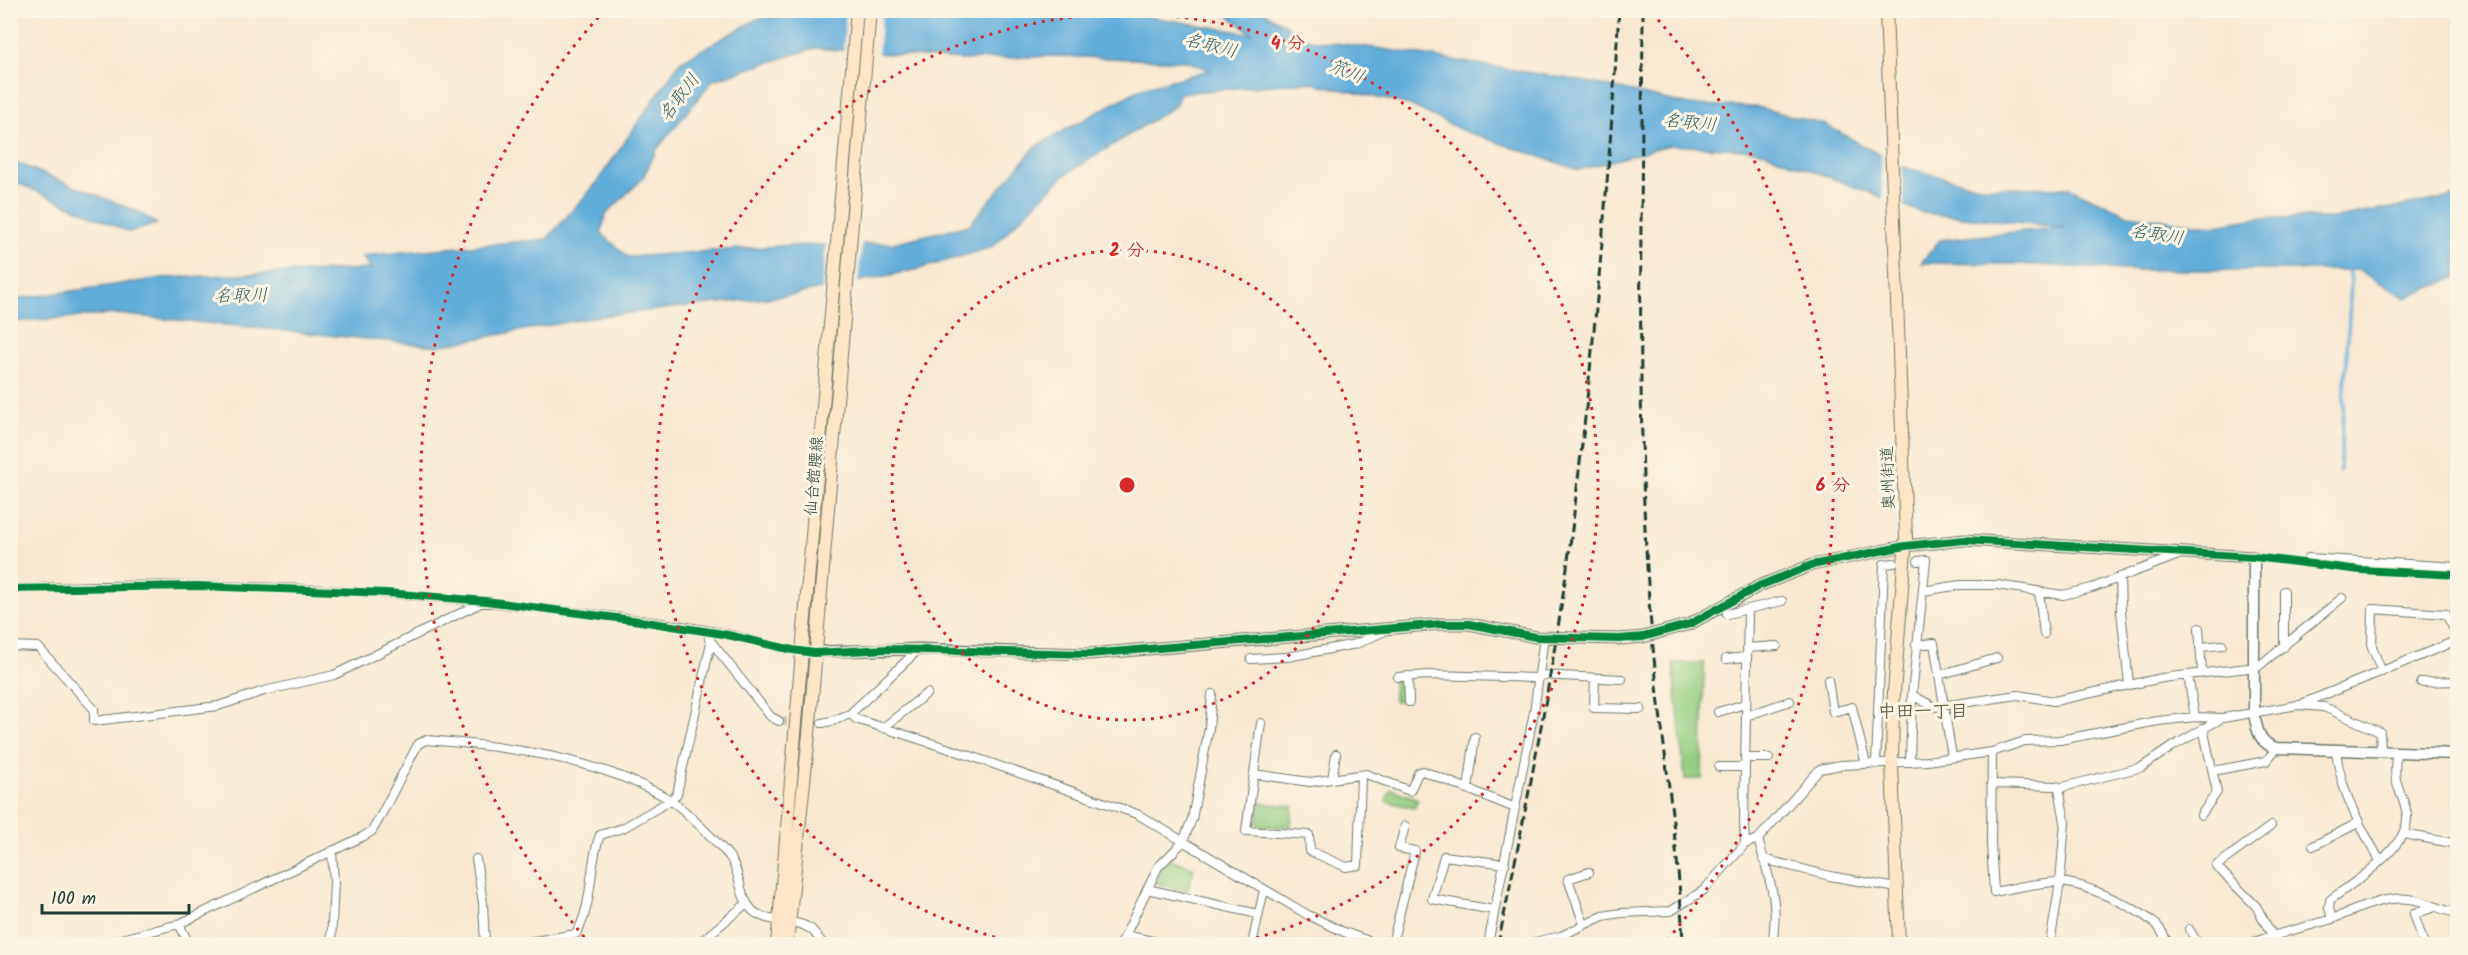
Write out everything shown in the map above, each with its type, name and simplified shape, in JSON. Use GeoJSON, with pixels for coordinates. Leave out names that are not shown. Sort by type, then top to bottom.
{"type":"FeatureCollection","features":[{"type":"Feature","properties":{"kind":"main road","name":"仙台館腰線"},"geometry":{"type":"LineString","coordinates":[[777,945],[784,921],[806,764],[808,652],[802,634],[857,10]]}},
{"type":"Feature","properties":{"kind":"main road","name":"仙台館腰線"},"geometry":{"type":"LineString","coordinates":[[808,652],[816,634],[870,10]]}},
{"type":"Feature","properties":{"kind":"main road","name":"奥州街道"},"geometry":{"type":"LineString","coordinates":[[1886,10],[1905,542],[1893,706],[1892,763],[1899,945]]}},
{"type":"Feature","properties":{"kind":"main road","name":"仙台館腰線"},"geometry":{"type":"LineString","coordinates":[[784,921],[787,945]]}},
{"type":"Feature","properties":{"kind":"street"},"geometry":{"type":"LineString","coordinates":[[10,589],[165,586],[304,588],[486,601],[700,630],[808,652],[919,649],[1089,654],[1442,624],[1469,624],[1521,636],[1619,639],[1667,632],[1690,624],[1759,586],[1789,573],[1905,542],[1965,540],[2457,567]]}},
{"type":"Feature","properties":{"kind":"street"},"geometry":{"type":"LineString","coordinates":[[1923,591],[1960,585],[1996,585],[2062,595],[2092,588],[2183,553]]}},
{"type":"Feature","properties":{"kind":"street"},"geometry":{"type":"LineString","coordinates":[[2254,556],[2360,570],[2457,575]]}},
{"type":"Feature","properties":{"kind":"street"},"geometry":{"type":"LineString","coordinates":[[2254,556],[2251,669],[2254,713],[2263,742],[2277,748],[2457,754]]}},
{"type":"Feature","properties":{"kind":"street"},"geometry":{"type":"LineString","coordinates":[[1910,762],[1912,695],[1926,560],[1918,561]]}},
{"type":"Feature","properties":{"kind":"street"},"geometry":{"type":"LineString","coordinates":[[1876,764],[1884,564],[1894,563]]}},
{"type":"Feature","properties":{"kind":"street"},"geometry":{"type":"LineString","coordinates":[[2120,577],[2121,611],[2129,684]]}},
{"type":"Feature","properties":{"kind":"street"},"geometry":{"type":"LineString","coordinates":[[2284,591],[2284,647]]}},
{"type":"Feature","properties":{"kind":"street"},"geometry":{"type":"LineString","coordinates":[[2039,592],[2044,634]]}},
{"type":"Feature","properties":{"kind":"street"},"geometry":{"type":"LineString","coordinates":[[1912,695],[1934,707],[2018,695],[2054,701],[2129,684],[2251,669],[2284,647],[2342,598]]}},
{"type":"Feature","properties":{"kind":"street"},"geometry":{"type":"LineString","coordinates":[[10,646],[38,647],[94,709],[94,721],[218,706],[264,691],[334,675],[486,601]]}},
{"type":"Feature","properties":{"kind":"street"},"geometry":{"type":"LineString","coordinates":[[1727,614],[1782,601]]}},
{"type":"Feature","properties":{"kind":"street"},"geometry":{"type":"LineString","coordinates":[[1745,844],[1748,609]]}},
{"type":"Feature","properties":{"kind":"street"},"geometry":{"type":"LineString","coordinates":[[1526,945],[1561,936],[1603,916],[1671,911],[1704,890],[1745,844],[1758,839],[1820,769],[1910,762],[1992,752],[2025,741],[2060,740],[2158,721],[2195,717],[2223,718],[2298,705],[2382,672],[2457,638],[2446,614],[2373,609],[2372,647],[2382,672]]}},
{"type":"Feature","properties":{"kind":"street"},"geometry":{"type":"LineString","coordinates":[[2199,628],[2202,674]]}},
{"type":"Feature","properties":{"kind":"street"},"geometry":{"type":"LineString","coordinates":[[1251,659],[1287,657],[1356,644],[1390,629]]}},
{"type":"Feature","properties":{"kind":"street"},"geometry":{"type":"LineString","coordinates":[[700,630],[771,717],[779,721]]}},
{"type":"Feature","properties":{"kind":"street"},"geometry":{"type":"LineString","coordinates":[[1488,945],[1505,864],[1544,637]]}},
{"type":"Feature","properties":{"kind":"street"},"geometry":{"type":"LineString","coordinates":[[517,945],[576,934],[585,919],[595,849],[600,835],[623,828],[671,800],[677,794],[711,642]]}},
{"type":"Feature","properties":{"kind":"street"},"geometry":{"type":"LineString","coordinates":[[1916,645],[1934,643],[1952,757]]}},
{"type":"Feature","properties":{"kind":"street"},"geometry":{"type":"LineString","coordinates":[[2200,647],[2222,645]]}},
{"type":"Feature","properties":{"kind":"street"},"geometry":{"type":"LineString","coordinates":[[1726,659],[1746,652],[1777,646]]}},
{"type":"Feature","properties":{"kind":"street"},"geometry":{"type":"LineString","coordinates":[[822,723],[832,722],[849,714],[919,649]]}},
{"type":"Feature","properties":{"kind":"street"},"geometry":{"type":"LineString","coordinates":[[1939,675],[1997,658]]}},
{"type":"Feature","properties":{"kind":"street"},"geometry":{"type":"LineString","coordinates":[[2188,675],[2195,717]]}},
{"type":"Feature","properties":{"kind":"street"},"geometry":{"type":"LineString","coordinates":[[1408,676],[1409,702]]}},
{"type":"Feature","properties":{"kind":"street"},"geometry":{"type":"LineString","coordinates":[[1398,677],[1622,679]]}},
{"type":"Feature","properties":{"kind":"street"},"geometry":{"type":"LineString","coordinates":[[1595,678],[1594,708],[1641,709]]}},
{"type":"Feature","properties":{"kind":"street"},"geometry":{"type":"LineString","coordinates":[[1828,680],[1833,712],[1852,707],[1866,764]]}},
{"type":"Feature","properties":{"kind":"street"},"geometry":{"type":"LineString","coordinates":[[2421,682],[2457,681]]}},
{"type":"Feature","properties":{"kind":"street"},"geometry":{"type":"LineString","coordinates":[[883,728],[927,693]]}},
{"type":"Feature","properties":{"kind":"street"},"geometry":{"type":"LineString","coordinates":[[1121,945],[1158,867],[1183,842],[1192,819],[1209,728],[1212,694]]}},
{"type":"Feature","properties":{"kind":"street"},"geometry":{"type":"LineString","coordinates":[[1746,716],[1790,701]]}},
{"type":"Feature","properties":{"kind":"street"},"geometry":{"type":"LineString","coordinates":[[1718,712],[1745,704]]}},
{"type":"Feature","properties":{"kind":"street"},"geometry":{"type":"LineString","coordinates":[[2298,705],[2324,707],[2380,732],[2380,751]]}},
{"type":"Feature","properties":{"kind":"street"},"geometry":{"type":"LineString","coordinates":[[849,714],[856,719],[1137,814],[1308,915],[1344,933],[1377,945]]}},
{"type":"Feature","properties":{"kind":"street"},"geometry":{"type":"LineString","coordinates":[[1991,784],[2057,786],[2059,788],[2142,767],[2223,718]]}},
{"type":"Feature","properties":{"kind":"street"},"geometry":{"type":"LineString","coordinates":[[1261,723],[1246,831],[1309,834],[1310,851],[1346,867],[1358,865],[1361,775]]}},
{"type":"Feature","properties":{"kind":"street"},"geometry":{"type":"LineString","coordinates":[[2200,815],[2217,792],[2203,728]]}},
{"type":"Feature","properties":{"kind":"street"},"geometry":{"type":"LineString","coordinates":[[1468,789],[1474,737]]}},
{"type":"Feature","properties":{"kind":"street"},"geometry":{"type":"LineString","coordinates":[[102,945],[179,924],[372,831],[418,744],[426,740],[505,748],[567,760],[617,775],[671,800],[730,857],[747,903],[753,911],[764,917],[813,931],[823,945]]}},
{"type":"Feature","properties":{"kind":"street"},"geometry":{"type":"LineString","coordinates":[[2213,771],[2266,761],[2277,748]]}},
{"type":"Feature","properties":{"kind":"street"},"geometry":{"type":"LineString","coordinates":[[2336,750],[2338,773],[2349,805],[2380,861]]}},
{"type":"Feature","properties":{"kind":"street"},"geometry":{"type":"LineString","coordinates":[[1992,752],[1991,843],[1995,892],[2035,884],[2060,882],[2109,898],[2152,921],[2169,945]]}},
{"type":"Feature","properties":{"kind":"street"},"geometry":{"type":"LineString","coordinates":[[2332,919],[2329,908],[2330,900],[2380,861],[2403,834],[2407,821],[2396,777],[2396,752]]}},
{"type":"Feature","properties":{"kind":"street"},"geometry":{"type":"LineString","coordinates":[[1332,779],[1336,754]]}},
{"type":"Feature","properties":{"kind":"street"},"geometry":{"type":"LineString","coordinates":[[1719,767],[1769,758]]}},
{"type":"Feature","properties":{"kind":"street"},"geometry":{"type":"LineString","coordinates":[[1254,774],[1310,782],[1366,774],[1410,791],[1418,773],[1423,771],[1515,808]]}},
{"type":"Feature","properties":{"kind":"street"},"geometry":{"type":"LineString","coordinates":[[2050,945],[2060,882],[2065,822],[2059,788]]}},
{"type":"Feature","properties":{"kind":"street"},"geometry":{"type":"LineString","coordinates":[[2313,846],[2358,823]]}},
{"type":"Feature","properties":{"kind":"street"},"geometry":{"type":"LineString","coordinates":[[2271,825],[2216,866],[2256,906],[2277,945]]}},
{"type":"Feature","properties":{"kind":"street"},"geometry":{"type":"LineString","coordinates":[[1392,945],[1415,852],[1399,848],[1405,826]]}},
{"type":"Feature","properties":{"kind":"street"},"geometry":{"type":"LineString","coordinates":[[2403,834],[2457,844]]}},
{"type":"Feature","properties":{"kind":"street"},"geometry":{"type":"LineString","coordinates":[[1758,839],[1776,905],[1772,945]]}},
{"type":"Feature","properties":{"kind":"street"},"geometry":{"type":"LineString","coordinates":[[331,945],[334,882],[332,850]]}},
{"type":"Feature","properties":{"kind":"street"},"geometry":{"type":"LineString","coordinates":[[1494,910],[1432,899],[1444,856],[1505,864]]}},
{"type":"Feature","properties":{"kind":"street"},"geometry":{"type":"LineString","coordinates":[[1763,859],[1830,876],[1897,888]]}},
{"type":"Feature","properties":{"kind":"street"},"geometry":{"type":"LineString","coordinates":[[476,860],[483,903],[485,945]]}},
{"type":"Feature","properties":{"kind":"street"},"geometry":{"type":"LineString","coordinates":[[1584,924],[1568,879],[1589,872]]}},
{"type":"Feature","properties":{"kind":"street"},"geometry":{"type":"LineString","coordinates":[[1147,889],[1258,914]]}},
{"type":"Feature","properties":{"kind":"street"},"geometry":{"type":"LineString","coordinates":[[1252,945],[1264,890]]}},
{"type":"Feature","properties":{"kind":"street"},"geometry":{"type":"LineString","coordinates":[[2249,945],[2332,919],[2352,909],[2393,899],[2411,898],[2457,913]]}},
{"type":"Feature","properties":{"kind":"street"},"geometry":{"type":"LineString","coordinates":[[698,945],[747,903]]}},
{"type":"Feature","properties":{"kind":"street"},"geometry":{"type":"LineString","coordinates":[[2424,945],[2414,914],[2435,907]]}},
{"type":"Feature","properties":{"kind":"street"},"geometry":{"type":"LineString","coordinates":[[179,924],[189,945]]}},
{"type":"Feature","properties":{"kind":"street"},"geometry":{"type":"LineString","coordinates":[[2189,929],[2198,945]]}},
{"type":"Feature","properties":{"kind":"street"},"geometry":{"type":"LineString","coordinates":[[1125,935],[1166,945]]}},
{"type":"Feature","properties":{"kind":"green space"},"geometry":{"type":"Polygon","coordinates":[[[1673,663],[1704,663],[1702,779],[1685,779],[1673,663]]]}},
{"type":"Feature","properties":{"kind":"green space"},"geometry":{"type":"Polygon","coordinates":[[[1394,679],[1401,679],[1406,684],[1407,701],[1394,701],[1394,679]]]}},
{"type":"Feature","properties":{"kind":"green space"},"geometry":{"type":"Polygon","coordinates":[[[1391,789],[1418,799],[1414,808],[1386,801],[1391,789]]]}},
{"type":"Feature","properties":{"kind":"green space"},"geometry":{"type":"Polygon","coordinates":[[[1260,803],[1293,806],[1291,826],[1261,827],[1257,823],[1260,803]]]}},
{"type":"Feature","properties":{"kind":"green space"},"geometry":{"type":"Polygon","coordinates":[[[1170,859],[1194,868],[1187,891],[1156,883],[1161,868],[1170,859]]]}},
{"type":"Feature","properties":{"kind":"water"},"geometry":{"type":"Polygon","coordinates":[[[818,10],[1115,11],[1253,34],[1222,11],[1262,11],[1310,40],[1383,49],[1588,82],[1690,105],[1757,107],[1826,125],[1902,167],[1983,187],[2070,188],[2128,215],[2211,226],[2258,218],[2336,218],[2458,196],[2457,277],[2406,298],[2359,270],[2124,270],[2018,264],[1921,263],[1940,240],[2064,227],[1923,213],[1758,150],[1669,145],[1579,170],[1464,131],[1410,105],[1308,82],[1180,93],[1175,106],[1063,176],[992,247],[919,269],[792,295],[600,316],[437,346],[116,314],[11,322],[10,300],[163,278],[371,269],[362,256],[547,239],[595,185],[680,62],[757,19],[818,10]],[[815,48],[713,80],[657,149],[642,179],[606,214],[601,233],[628,257],[780,246],[893,243],[969,225],[1036,146],[1142,88],[1210,70],[1187,61],[1053,56],[961,60],[815,48]]]}},
{"type":"Feature","properties":{"kind":"water"},"geometry":{"type":"Polygon","coordinates":[[[11,161],[139,212],[157,224],[129,232],[11,180],[11,161]]]}},
{"type":"Feature","properties":{"kind":"pier"},"geometry":{"type":"Polygon","coordinates":[[[846,11],[882,11],[878,56],[843,53],[846,11]]]}},
{"type":"Feature","properties":{"kind":"pier"},"geometry":{"type":"Polygon","coordinates":[[[1881,152],[1902,163],[1904,209],[1883,202],[1881,152]]]}},
{"type":"Feature","properties":{"kind":"pier"},"geometry":{"type":"Polygon","coordinates":[[[862,241],[858,285],[822,292],[826,242],[862,241]]]}},
{"type":"Feature","properties":{"kind":"waterway"},"geometry":{"type":"LineString","coordinates":[[2340,472],[2351,282],[2349,267]]}},
{"type":"Feature","properties":{"kind":"tunnel"},"geometry":{"type":"LineString","coordinates":[[779,721],[815,722]]}},
{"type":"Feature","properties":{"kind":"railway"},"geometry":{"type":"LineString","coordinates":[[1498,944],[1537,749],[1569,553],[1598,282],[1619,10]]}},
{"type":"Feature","properties":{"kind":"railway"},"geometry":{"type":"LineString","coordinates":[[1643,10],[1641,297],[1644,512],[1651,629],[1676,854],[1683,944]]}},
{"type":"Feature","properties":{"kind":"cycle path"},"geometry":{"type":"LineString","coordinates":[[10,589],[197,586],[387,593],[486,601],[640,621],[723,634],[814,653],[888,649],[1089,654],[1442,624],[1469,624],[1536,637],[1619,639],[1643,637],[1690,624],[1759,586],[1812,565],[1905,546],[1965,540],[2254,557],[2360,570],[2458,575]]}},
{"type":"Feature","properties":{"kind":"district","name":"中田一丁目"},"geometry":{"type":"Point","coordinates":[1923,711]}},
{"type":"Feature","properties":{"kind":"water label","name":"名取川"},"geometry":{"type":"Point","coordinates":[1211,45]}},
{"type":"Feature","properties":{"kind":"water label","name":"笊川"},"geometry":{"type":"Point","coordinates":[1347,71]}},
{"type":"Feature","properties":{"kind":"water label","name":"名取川"},"geometry":{"type":"Point","coordinates":[679,97]}},
{"type":"Feature","properties":{"kind":"water label","name":"名取川"},"geometry":{"type":"Point","coordinates":[1690,122]}},
{"type":"Feature","properties":{"kind":"water label","name":"名取川"},"geometry":{"type":"Point","coordinates":[2157,234]}},
{"type":"Feature","properties":{"kind":"water label","name":"名取川"},"geometry":{"type":"Point","coordinates":[241,295]}}]}
